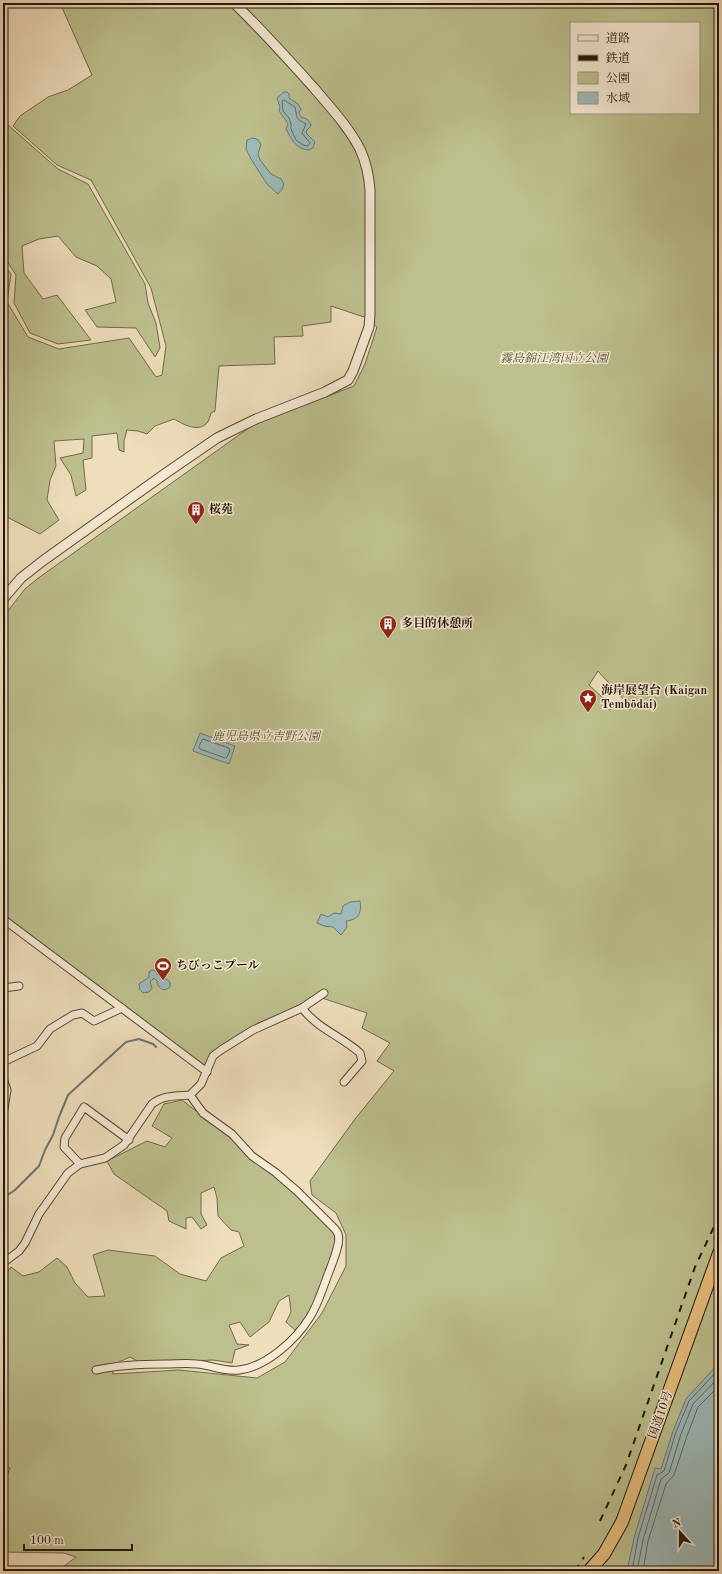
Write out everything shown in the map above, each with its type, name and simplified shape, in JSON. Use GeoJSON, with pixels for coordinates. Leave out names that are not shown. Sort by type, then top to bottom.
{"type":"FeatureCollection","features":[{"type":"Feature","properties":{"kind":"highway","name":"国道10号"},"geometry":{"type":"LineString","coordinates":[[589,1571],[604,1554],[622,1522],[719,1253]]}},
{"type":"Feature","properties":{"kind":"street"},"geometry":{"type":"LineString","coordinates":[[3,599],[21,578],[44,560],[212,442],[256,419],[325,392],[348,380],[353,370],[369,327],[370,315],[370,190],[365,161],[349,130],[332,109],[282,52],[234,3]]}},
{"type":"Feature","properties":{"kind":"street"},"geometry":{"type":"LineString","coordinates":[[3,919],[207,1072]]}},
{"type":"Feature","properties":{"kind":"street"},"geometry":{"type":"LineString","coordinates":[[3,988],[19,986]]}},
{"type":"Feature","properties":{"kind":"street"},"geometry":{"type":"LineString","coordinates":[[3,1263],[19,1251],[25,1243],[39,1214],[63,1179],[73,1168],[80,1164],[105,1158],[124,1146],[152,1104],[157,1100],[166,1096],[190,1095],[200,1084],[207,1072],[213,1056],[253,1030],[302,1008],[324,993]]}},
{"type":"Feature","properties":{"kind":"street"},"geometry":{"type":"LineString","coordinates":[[3,1062],[37,1046],[50,1029],[73,1015],[82,1013],[94,1021],[122,1008]]}},
{"type":"Feature","properties":{"kind":"street"},"geometry":{"type":"LineString","coordinates":[[302,1008],[319,1026],[360,1053],[362,1061],[344,1082]]}},
{"type":"Feature","properties":{"kind":"street"},"geometry":{"type":"LineString","coordinates":[[3,1078],[7,1090],[3,1114]]}},
{"type":"Feature","properties":{"kind":"street"},"geometry":{"type":"LineString","coordinates":[[96,1370],[111,1366],[127,1365],[196,1364],[226,1370],[238,1370],[259,1365],[275,1354],[296,1335],[310,1317],[332,1265],[338,1239],[338,1233],[335,1229],[297,1191],[275,1172],[252,1156],[232,1134],[203,1113],[190,1095]]}},
{"type":"Feature","properties":{"kind":"street"},"geometry":{"type":"LineString","coordinates":[[80,1164],[64,1147],[66,1138],[84,1107],[129,1140]]}},
{"type":"Feature","properties":{"kind":"green space"},"geometry":{"type":"Polygon","coordinates":[[[60,3],[719,3],[719,1571],[62,1571],[63,1567],[76,1557],[64,1553],[3,1552],[3,1482],[5,1481],[10,1468],[3,1466],[3,1278],[11,1267],[23,1276],[39,1272],[57,1258],[67,1267],[75,1283],[88,1297],[105,1296],[93,1255],[108,1250],[155,1256],[180,1274],[206,1281],[221,1258],[244,1246],[239,1232],[231,1230],[218,1216],[217,1198],[214,1187],[201,1193],[201,1214],[207,1225],[201,1229],[192,1217],[186,1218],[186,1229],[169,1221],[167,1211],[114,1174],[107,1161],[147,1141],[165,1147],[172,1138],[152,1126],[164,1104],[182,1100],[270,1165],[298,1189],[309,1200],[338,1238],[309,1317],[295,1330],[286,1322],[291,1312],[289,1295],[279,1301],[269,1322],[250,1337],[240,1322],[229,1325],[237,1344],[249,1345],[235,1350],[232,1363],[213,1360],[141,1363],[130,1357],[112,1365],[113,1374],[179,1370],[257,1378],[285,1362],[322,1313],[346,1266],[346,1235],[336,1213],[312,1195],[310,1181],[355,1119],[394,1071],[377,1061],[390,1043],[362,1028],[367,1013],[316,996],[239,1036],[206,1067],[3,914],[3,617],[25,589],[37,579],[253,425],[354,386],[365,364],[377,327],[367,318],[331,306],[331,322],[302,326],[303,336],[274,337],[275,364],[219,366],[215,411],[211,413],[208,422],[203,426],[190,427],[174,419],[155,426],[147,434],[127,430],[124,441],[124,452],[119,450],[117,433],[92,436],[92,458],[83,460],[86,490],[76,496],[71,475],[60,458],[83,453],[84,439],[54,441],[56,466],[50,480],[47,500],[59,520],[40,534],[3,515],[3,263],[11,274],[7,302],[28,337],[59,349],[129,338],[156,377],[162,375],[166,346],[151,288],[91,180],[57,165],[13,126],[20,116],[48,97],[68,90],[92,75],[60,3]],[[598,671],[589,685],[603,698],[609,710],[627,704],[598,671]]]}},
{"type":"Feature","properties":{"kind":"green space"},"geometry":{"type":"Polygon","coordinates":[[[8,125],[58,169],[88,184],[145,284],[148,303],[156,323],[160,348],[155,357],[136,328],[97,327],[85,310],[116,302],[111,279],[97,266],[76,257],[58,236],[39,239],[22,246],[24,273],[43,299],[57,295],[91,340],[58,344],[30,333],[14,303],[16,275],[3,255],[3,137],[8,125]]]}},
{"type":"Feature","properties":{"kind":"water"},"geometry":{"type":"Polygon","coordinates":[[[284,92],[287,92],[289,94],[289,98],[298,104],[301,109],[299,113],[301,117],[310,122],[311,126],[306,133],[315,142],[313,148],[308,150],[297,145],[292,140],[286,129],[288,124],[279,111],[280,107],[277,98],[284,92]]]}},
{"type":"Feature","properties":{"kind":"water"},"geometry":{"type":"Polygon","coordinates":[[[252,138],[257,139],[261,144],[258,154],[260,160],[271,174],[281,179],[284,184],[278,194],[267,184],[246,149],[247,140],[252,138]]]}},
{"type":"Feature","properties":{"kind":"water"},"geometry":{"type":"Polygon","coordinates":[[[200,733],[235,746],[229,764],[193,751],[200,733]]]}},
{"type":"Feature","properties":{"kind":"water"},"geometry":{"type":"Polygon","coordinates":[[[360,901],[359,915],[354,919],[346,921],[347,927],[341,935],[333,927],[324,926],[317,923],[321,914],[328,917],[334,913],[341,914],[343,906],[350,902],[360,901]]]}},
{"type":"Feature","properties":{"kind":"water","name":"ちびっこプール"},"geometry":{"type":"Polygon","coordinates":[[[152,970],[156,971],[160,977],[168,980],[170,982],[170,987],[165,990],[162,989],[158,986],[157,981],[154,978],[150,982],[152,988],[149,992],[143,993],[140,990],[139,984],[149,977],[149,972],[152,970]]]}},
{"type":"Feature","properties":{"kind":"water"},"geometry":{"type":"Polygon","coordinates":[[[719,1363],[719,1571],[627,1571],[634,1538],[655,1468],[661,1469],[673,1431],[686,1399],[719,1363]]]}},
{"type":"Feature","properties":{"kind":"waterway"},"geometry":{"type":"LineString","coordinates":[[3,1198],[15,1190],[39,1166],[53,1135],[68,1095],[126,1042],[139,1039],[153,1044],[156,1047]]}},
{"type":"Feature","properties":{"kind":"railway"},"geometry":{"type":"LineString","coordinates":[[600,1521],[626,1465],[695,1267],[719,1216]]}},
{"type":"Feature","properties":{"kind":"railway"},"geometry":{"type":"LineString","coordinates":[[575,1571],[584,1557]]}},
{"type":"Feature","properties":{"kind":"place","name":"桜苑"},"geometry":{"type":"Point","coordinates":[196,525]}},
{"type":"Feature","properties":{"kind":"place","name":"多目的休憩所"},"geometry":{"type":"Point","coordinates":[388,639]}},
{"type":"Feature","properties":{"kind":"place","name":"海岸展望台 (Kaigan Tembōdai)"},"geometry":{"type":"Point","coordinates":[588,713]}},
{"type":"Feature","properties":{"kind":"place","name":"ちびっこプール"},"geometry":{"type":"Point","coordinates":[163,981]}},
{"type":"Feature","properties":{"kind":"park label","name":"霧島錦江湾国立公園"},"geometry":{"type":"Point","coordinates":[554,359]}},
{"type":"Feature","properties":{"kind":"park label","name":"鹿児島県立吉野公園"},"geometry":{"type":"Point","coordinates":[266,737]}}]}
